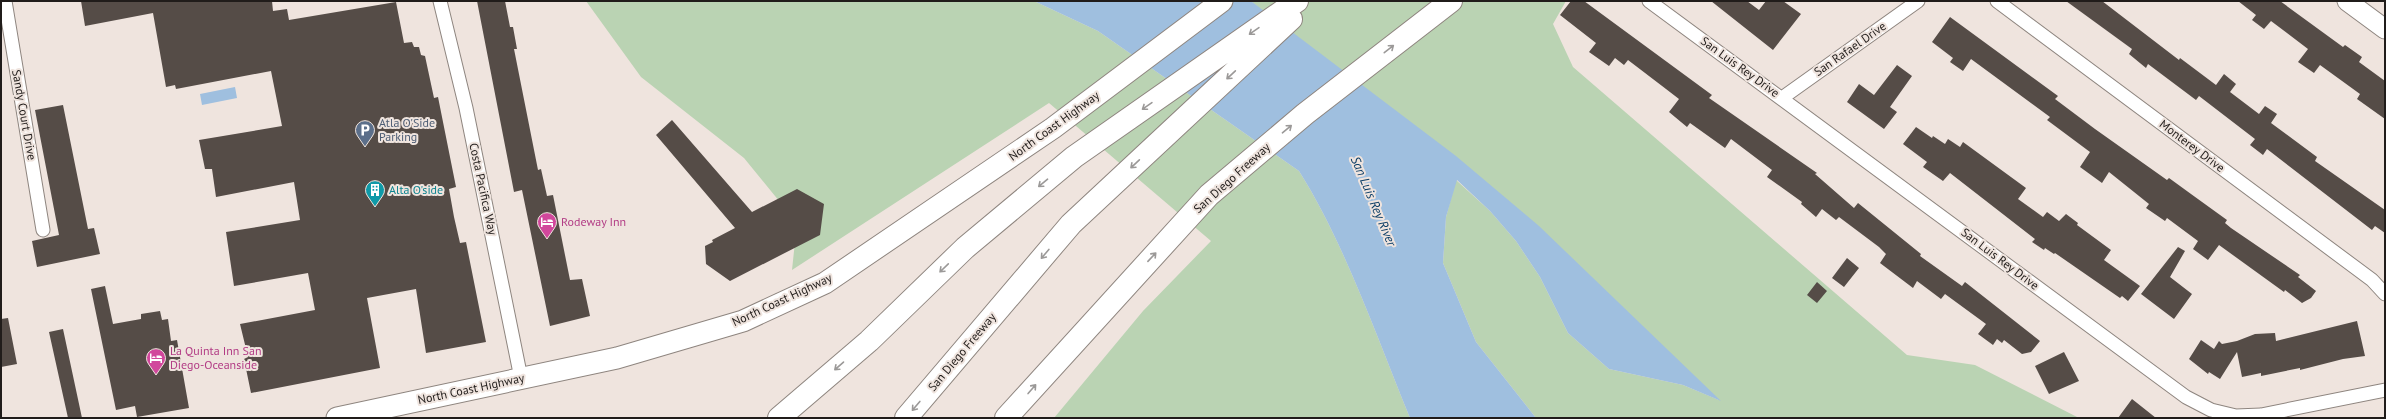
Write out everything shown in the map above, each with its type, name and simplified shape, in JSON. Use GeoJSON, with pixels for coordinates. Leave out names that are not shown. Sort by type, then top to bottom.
{"type":"FeatureCollection","features":[{"type":"Feature","properties":{"kind":"highway"},"geometry":{"type":"LineString","coordinates":[[779,418],[869,341],[965,248],[1074,157],[1297,1]]}},
{"type":"Feature","properties":{"kind":"highway","name":"San Diego Freeway"},"geometry":{"type":"LineString","coordinates":[[906,418],[1071,224],[1310,1]]}},
{"type":"Feature","properties":{"kind":"highway","name":"San Diego Freeway"},"geometry":{"type":"LineString","coordinates":[[1006,418],[1210,195],[1305,114],[1451,1]]}},
{"type":"Feature","properties":{"kind":"main road","name":"North Coast Highway"},"geometry":{"type":"LineString","coordinates":[[337,418],[617,358],[743,321],[825,283],[1053,128],[1222,1]]}},
{"type":"Feature","properties":{"kind":"street"},"geometry":{"type":"LineString","coordinates":[[1,2],[5,1]]}},
{"type":"Feature","properties":{"kind":"street","name":"Sandy Court Drive"},"geometry":{"type":"LineString","coordinates":[[5,1],[43,230]]}},
{"type":"Feature","properties":{"kind":"street","name":"Costa Pacifica Way"},"geometry":{"type":"LineString","coordinates":[[440,1],[466,108],[521,378]]}},
{"type":"Feature","properties":{"kind":"street","name":"San Luis Rey Drive"},"geometry":{"type":"LineString","coordinates":[[1649,1],[2186,397],[2212,410],[2236,416],[2261,415],[2385,390]]}},
{"type":"Feature","properties":{"kind":"street","name":"San Rafael Drive"},"geometry":{"type":"LineString","coordinates":[[1782,98],[1918,1]]}},
{"type":"Feature","properties":{"kind":"street","name":"Monterey Drive"},"geometry":{"type":"LineString","coordinates":[[1997,1],[2372,280],[2385,294]]}},
{"type":"Feature","properties":{"kind":"street"},"geometry":{"type":"LineString","coordinates":[[2347,1],[2385,29]]}},
{"type":"Feature","properties":{"kind":"green space"},"geometry":{"type":"Polygon","coordinates":[[[586,1],[1034,1],[1098,31],[1299,171],[1316,199],[1346,260],[1410,418],[1054,418],[1143,311],[1211,241],[1049,103],[792,270],[797,223],[744,158],[641,77],[586,1]]]}},
{"type":"Feature","properties":{"kind":"green space"},"geometry":{"type":"Polygon","coordinates":[[[1251,1],[1566,1],[1553,24],[1573,67],[1907,355],[1975,365],[2079,418],[1536,418],[1476,342],[1443,263],[1446,217],[1456,180],[1490,211],[1516,241],[1540,277],[1568,333],[1609,369],[1683,385],[1719,400],[1251,1]]]}},
{"type":"Feature","properties":{"kind":"water","name":"San Luis Rey River"},"geometry":{"type":"Polygon","coordinates":[[[1034,1],[1251,1],[1456,156],[1539,226],[1721,401],[1683,385],[1609,369],[1568,333],[1540,277],[1516,241],[1490,211],[1457,180],[1446,217],[1443,263],[1476,342],[1536,418],[1410,418],[1346,260],[1316,199],[1299,171],[1098,31],[1034,1]]]}},
{"type":"Feature","properties":{"kind":"water"},"geometry":{"type":"Polygon","coordinates":[[[235,87],[237,98],[202,105],[200,94],[235,87]]]}},
{"type":"Feature","properties":{"kind":"building","name":"Alta O'side"},"geometry":{"type":"Polygon","coordinates":[[[81,1],[272,1],[273,11],[287,9],[289,20],[396,2],[404,43],[412,42],[414,47],[419,47],[421,55],[425,56],[434,98],[438,97],[456,187],[449,189],[454,217],[460,243],[466,242],[486,342],[426,353],[416,289],[367,298],[380,368],[251,393],[244,359],[248,357],[240,324],[315,310],[308,273],[234,286],[226,232],[300,220],[294,182],[216,197],[212,169],[205,169],[199,140],[282,126],[271,71],[176,89],[175,85],[166,87],[153,13],[85,26],[81,1]]]}},
{"type":"Feature","properties":{"kind":"building"},"geometry":{"type":"Polygon","coordinates":[[[477,1],[505,1],[510,27],[513,27],[517,49],[514,49],[538,170],[541,169],[547,196],[553,195],[570,280],[582,279],[590,316],[550,326],[522,190],[514,192],[477,1]]]}},
{"type":"Feature","properties":{"kind":"building"},"geometry":{"type":"Polygon","coordinates":[[[1571,1],[1584,1],[1712,95],[1709,98],[1817,173],[1815,174],[1854,208],[1858,203],[1921,254],[1920,256],[1962,286],[1965,282],[2040,341],[2031,352],[2022,354],[2004,340],[2002,343],[1997,339],[1993,345],[1978,334],[1986,324],[1945,294],[1941,299],[1917,281],[1913,288],[1880,263],[1886,254],[1879,247],[1839,217],[1836,220],[1822,209],[1816,217],[1801,204],[1802,202],[1767,177],[1772,170],[1731,139],[1725,148],[1690,123],[1687,127],[1669,112],[1679,99],[1666,89],[1628,60],[1624,65],[1615,58],[1609,66],[1589,52],[1596,43],[1560,15],[1571,1]]]}},
{"type":"Feature","properties":{"kind":"building"},"geometry":{"type":"Polygon","coordinates":[[[1711,1],[1747,1],[1759,10],[1766,1],[1783,1],[1801,14],[1773,50],[1711,1]]]}},
{"type":"Feature","properties":{"kind":"building"},"geometry":{"type":"Polygon","coordinates":[[[2066,1],[2102,1],[2179,60],[2180,58],[2216,85],[2224,74],[2236,84],[2230,92],[2259,114],[2265,106],[2277,114],[2271,123],[2317,157],[2315,161],[2385,210],[2385,233],[2375,226],[2372,230],[2267,149],[2263,155],[2250,145],[2255,139],[2199,96],[2196,100],[2148,64],[2146,68],[2129,54],[2132,49],[2066,1]]]}},
{"type":"Feature","properties":{"kind":"building"},"geometry":{"type":"Polygon","coordinates":[[[2238,1],[2280,1],[2343,47],[2345,45],[2362,57],[2359,62],[2385,81],[2385,119],[2357,99],[2360,94],[2320,65],[2314,73],[2298,62],[2308,49],[2271,21],[2264,29],[2252,20],[2256,15],[2238,1]]]}},
{"type":"Feature","properties":{"kind":"building"},"geometry":{"type":"Polygon","coordinates":[[[1950,17],[2058,96],[2055,99],[2095,129],[2167,180],[2169,178],[2227,220],[2225,223],[2231,228],[2300,275],[2298,277],[2316,291],[2311,298],[2302,303],[2285,290],[2284,292],[2219,245],[2208,260],[2193,249],[2198,241],[2167,218],[2165,221],[2146,208],[2149,204],[2109,172],[2102,183],[2080,167],[2090,152],[2047,120],[2050,117],[1971,59],[1963,71],[1950,62],[1953,58],[1932,42],[1950,17]]]}},
{"type":"Feature","properties":{"kind":"building"},"geometry":{"type":"Polygon","coordinates":[[[1897,65],[1912,76],[1890,107],[1897,112],[1884,129],[1847,102],[1859,84],[1874,95],[1897,65]]]}},
{"type":"Feature","properties":{"kind":"building"},"geometry":{"type":"Polygon","coordinates":[[[63,105],[88,229],[94,228],[100,254],[37,267],[32,241],[59,235],[35,110],[63,105]]]}},
{"type":"Feature","properties":{"kind":"building"},"geometry":{"type":"Polygon","coordinates":[[[672,120],[752,212],[797,189],[824,204],[820,235],[730,281],[706,264],[705,246],[713,242],[712,240],[735,228],[656,135],[672,120]]]}},
{"type":"Feature","properties":{"kind":"building"},"geometry":{"type":"Polygon","coordinates":[[[1916,127],[1932,138],[1933,136],[1945,144],[1948,139],[1960,147],[1963,142],[2026,188],[2018,199],[2043,217],[2047,212],[2059,221],[2066,214],[2078,223],[2077,225],[2111,250],[2104,260],[2140,286],[2128,301],[2122,296],[2120,298],[2055,253],[2054,254],[2045,248],[2044,250],[2032,242],[2035,239],[1950,173],[1943,181],[1923,167],[1927,162],[1903,144],[1916,127]]]}},
{"type":"Feature","properties":{"kind":"building"},"geometry":{"type":"Polygon","coordinates":[[[2178,247],[2185,251],[2170,277],[2192,294],[2174,319],[2141,294],[2178,247]]]}},
{"type":"Feature","properties":{"kind":"building"},"geometry":{"type":"Polygon","coordinates":[[[1847,258],[1859,268],[1844,287],[1832,278],[1847,258]]]}},
{"type":"Feature","properties":{"kind":"building"},"geometry":{"type":"Polygon","coordinates":[[[1817,282],[1827,291],[1817,303],[1807,295],[1817,282]]]}},
{"type":"Feature","properties":{"kind":"building","name":"La Quinta Inn San Diego-Oceanside"},"geometry":{"type":"Polygon","coordinates":[[[105,286],[113,324],[141,319],[141,314],[160,311],[162,320],[168,319],[171,341],[177,340],[189,408],[137,417],[135,406],[116,410],[91,289],[105,286]]]}},
{"type":"Feature","properties":{"kind":"building"},"geometry":{"type":"Polygon","coordinates":[[[8,318],[17,364],[1,367],[1,319],[8,318]]]}},
{"type":"Feature","properties":{"kind":"building"},"geometry":{"type":"Polygon","coordinates":[[[2357,321],[2365,356],[2343,359],[2300,370],[2300,368],[2261,376],[2261,373],[2242,377],[2237,352],[2220,379],[2209,372],[2208,374],[2189,359],[2201,340],[2214,349],[2219,341],[2222,344],[2237,341],[2255,334],[2275,333],[2276,341],[2357,321]]]}},
{"type":"Feature","properties":{"kind":"building"},"geometry":{"type":"Polygon","coordinates":[[[63,329],[82,418],[68,418],[49,332],[63,329]]]}},
{"type":"Feature","properties":{"kind":"building"},"geometry":{"type":"Polygon","coordinates":[[[2064,352],[2079,381],[2049,394],[2035,366],[2064,352]]]}},
{"type":"Feature","properties":{"kind":"building"},"geometry":{"type":"Polygon","coordinates":[[[2132,399],[2156,418],[2118,418],[2132,399]]]}},
{"type":"Feature","properties":{"kind":"place","name":"Atla O'Side Parking"},"geometry":{"type":"Point","coordinates":[365,147]}},
{"type":"Feature","properties":{"kind":"place","name":"Alta O'side"},"geometry":{"type":"Point","coordinates":[375,207]}},
{"type":"Feature","properties":{"kind":"place","name":"Rodeway Inn"},"geometry":{"type":"Point","coordinates":[547,239]}},
{"type":"Feature","properties":{"kind":"place","name":"La Quinta Inn San Diego-Oceanside"},"geometry":{"type":"Point","coordinates":[156,375]}}]}
